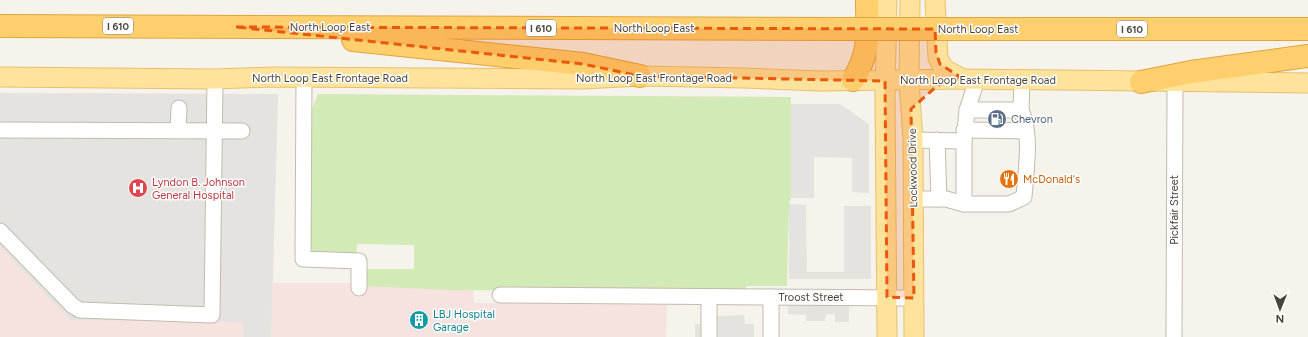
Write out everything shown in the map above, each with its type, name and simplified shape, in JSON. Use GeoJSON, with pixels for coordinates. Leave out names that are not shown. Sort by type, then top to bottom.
{"type":"FeatureCollection","features":[{"type":"Feature","properties":{"kind":"highway"},"geometry":{"type":"LineString","coordinates":[[853,80],[865,59],[867,0]]}},
{"type":"Feature","properties":{"kind":"highway","name":"North Loop East"},"geometry":{"type":"LineString","coordinates":[[0,26],[1308,30]]}},
{"type":"Feature","properties":{"kind":"highway"},"geometry":{"type":"LineString","coordinates":[[236,27],[583,64],[640,76]]}},
{"type":"Feature","properties":{"kind":"highway"},"geometry":{"type":"LineString","coordinates":[[1141,82],[1191,72],[1308,56]]}},
{"type":"Feature","properties":{"kind":"main road"},"geometry":{"type":"LineString","coordinates":[[887,0],[885,80],[887,337]]}},
{"type":"Feature","properties":{"kind":"main road","name":"Lockwood Drive"},"geometry":{"type":"LineString","coordinates":[[910,0],[909,81],[913,140],[914,337]]}},
{"type":"Feature","properties":{"kind":"main road"},"geometry":{"type":"LineString","coordinates":[[935,0],[938,58],[944,69],[964,80]]}},
{"type":"Feature","properties":{"kind":"main road","name":"North Loop East Frontage Road"},"geometry":{"type":"LineString","coordinates":[[0,77],[215,86],[304,78],[583,78],[640,76],[820,81],[1022,80],[1308,83]]}},
{"type":"Feature","properties":{"kind":"main road"},"geometry":{"type":"LineString","coordinates":[[911,109],[932,90],[964,80]]}},
{"type":"Feature","properties":{"kind":"street"},"geometry":{"type":"LineString","coordinates":[[304,78],[303,259],[359,262],[359,288]]}},
{"type":"Feature","properties":{"kind":"street"},"geometry":{"type":"LineString","coordinates":[[964,80],[967,110],[964,135],[964,204]]}},
{"type":"Feature","properties":{"kind":"street"},"geometry":{"type":"LineString","coordinates":[[913,199],[946,199],[964,204],[1009,204],[1024,197],[1026,172],[1026,122],[1021,110],[1022,80]]}},
{"type":"Feature","properties":{"kind":"street","name":"Pickfair Street"},"geometry":{"type":"LineString","coordinates":[[1174,337],[1175,82]]}},
{"type":"Feature","properties":{"kind":"street"},"geometry":{"type":"LineString","coordinates":[[0,231],[73,306],[80,310],[212,314],[215,86]]}},
{"type":"Feature","properties":{"kind":"street"},"geometry":{"type":"LineString","coordinates":[[178,108],[178,130]]}},
{"type":"Feature","properties":{"kind":"street"},"geometry":{"type":"LineString","coordinates":[[967,110],[1021,110]]}},
{"type":"Feature","properties":{"kind":"street"},"geometry":{"type":"LineString","coordinates":[[0,130],[242,131]]}},
{"type":"Feature","properties":{"kind":"street"},"geometry":{"type":"LineString","coordinates":[[913,140],[937,140],[964,135],[1026,131]]}},
{"type":"Feature","properties":{"kind":"street"},"geometry":{"type":"LineString","coordinates":[[937,140],[939,199]]}},
{"type":"Feature","properties":{"kind":"street","name":"Troost Street"},"geometry":{"type":"LineString","coordinates":[[500,295],[914,298]]}},
{"type":"Feature","properties":{"kind":"street"},"geometry":{"type":"LineString","coordinates":[[709,297],[709,337]]}},
{"type":"Feature","properties":{"kind":"street"},"geometry":{"type":"LineString","coordinates":[[771,297],[771,337]]}},
{"type":"Feature","properties":{"kind":"highlighted area"},"geometry":{"type":"Polygon","coordinates":[[[236,27],[935,29],[936,52],[940,64],[963,79],[951,80],[937,86],[911,109],[914,298],[887,297],[885,81],[640,76],[583,64],[236,27]]]}},
{"type":"Feature","properties":{"kind":"shaded area","name":"Lyndon B. Johnson General Hospital"},"geometry":{"type":"Polygon","coordinates":[[[0,93],[278,94],[273,283],[473,283],[474,303],[667,305],[666,337],[0,337],[0,93]]]}},
{"type":"Feature","properties":{"kind":"shaded area","name":"Lyndon B. Johnson General Hospital"},"geometry":{"type":"Polygon","coordinates":[[[0,93],[278,94],[271,337],[243,337],[243,323],[239,322],[70,320],[0,247],[0,93]]]}},
{"type":"Feature","properties":{"kind":"shaded area"},"geometry":{"type":"Polygon","coordinates":[[[791,104],[840,104],[869,124],[869,193],[852,192],[852,158],[814,157],[814,198],[791,198],[791,104]]]}},
{"type":"Feature","properties":{"kind":"shaded area"},"geometry":{"type":"Polygon","coordinates":[[[789,204],[806,205],[807,272],[844,272],[844,206],[871,206],[871,279],[789,279],[789,204]]]}},
{"type":"Feature","properties":{"kind":"shaded area"},"geometry":{"type":"Polygon","coordinates":[[[788,302],[849,304],[849,322],[835,322],[835,314],[826,314],[825,321],[806,321],[806,315],[788,314],[788,302]]]}},
{"type":"Feature","properties":{"kind":"shaded area"},"geometry":{"type":"Polygon","coordinates":[[[744,315],[745,324],[754,324],[754,337],[695,337],[695,324],[716,324],[716,316],[744,315]]]}},
{"type":"Feature","properties":{"kind":"green space"},"geometry":{"type":"Polygon","coordinates":[[[318,94],[791,97],[791,198],[789,204],[787,286],[746,286],[746,293],[450,290],[362,286],[364,269],[414,269],[414,245],[357,244],[356,255],[314,253],[309,245],[310,114],[318,94]]]}},
{"type":"Feature","properties":{"kind":"place","name":"Chevron"},"geometry":{"type":"Point","coordinates":[997,119]}},
{"type":"Feature","properties":{"kind":"place","name":"McDonald's"},"geometry":{"type":"Point","coordinates":[1009,179]}},
{"type":"Feature","properties":{"kind":"place","name":"Lyndon B. Johnson General Hospital"},"geometry":{"type":"Point","coordinates":[138,188]}},
{"type":"Feature","properties":{"kind":"place","name":"LBJ Hospital Garage"},"geometry":{"type":"Point","coordinates":[419,320]}}]}
